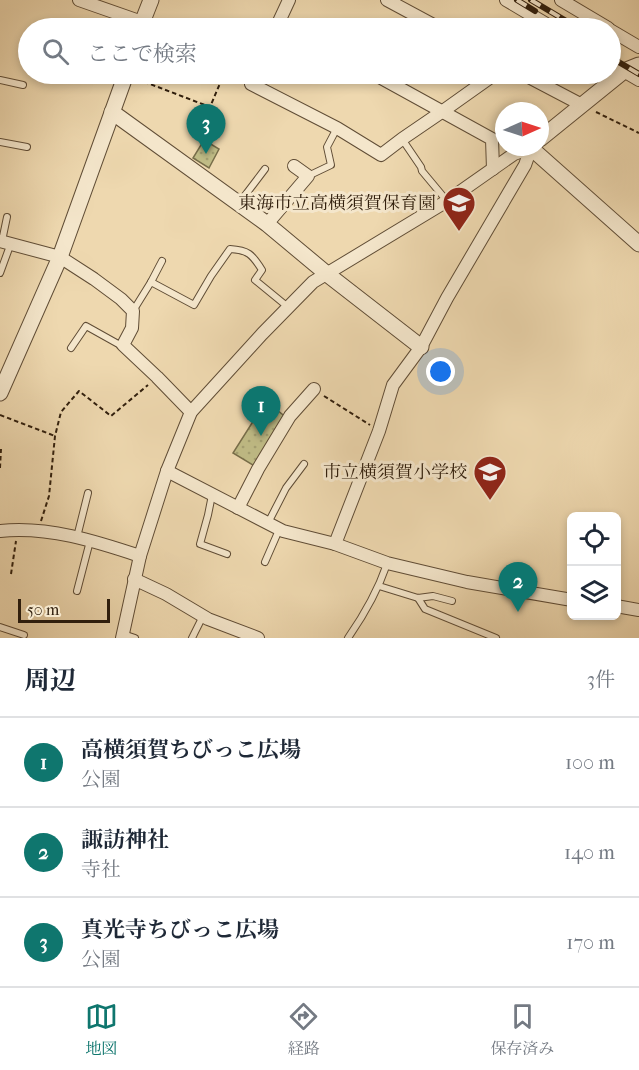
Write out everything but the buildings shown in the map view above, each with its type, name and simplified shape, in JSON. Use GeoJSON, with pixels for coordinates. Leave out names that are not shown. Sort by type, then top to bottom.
{"type":"FeatureCollection","features":[{"type":"Feature","properties":{"kind":"street"},"geometry":{"type":"LineString","coordinates":[[79,0],[124,18]]}},
{"type":"Feature","properties":{"kind":"street"},"geometry":{"type":"LineString","coordinates":[[144,18],[151,0]]}},
{"type":"Feature","properties":{"kind":"street"},"geometry":{"type":"LineString","coordinates":[[281,18],[289,0]]}},
{"type":"Feature","properties":{"kind":"street"},"geometry":{"type":"LineString","coordinates":[[387,0],[421,18]]}},
{"type":"Feature","properties":{"kind":"street"},"geometry":{"type":"LineString","coordinates":[[506,0],[536,18]]}},
{"type":"Feature","properties":{"kind":"street"},"geometry":{"type":"LineString","coordinates":[[561,0],[591,18]]}},
{"type":"Feature","properties":{"kind":"street"},"geometry":{"type":"LineString","coordinates":[[621,36],[639,47]]}},
{"type":"Feature","properties":{"kind":"street"},"geometry":{"type":"LineString","coordinates":[[621,67],[639,65]]}},
{"type":"Feature","properties":{"kind":"street"},"geometry":{"type":"LineString","coordinates":[[621,70],[639,81]]}},
{"type":"Feature","properties":{"kind":"street"},"geometry":{"type":"LineString","coordinates":[[0,393],[4,374],[60,257],[122,84]]}},
{"type":"Feature","properties":{"kind":"street"},"geometry":{"type":"LineString","coordinates":[[251,84],[337,128],[381,155],[481,84]]}},
{"type":"Feature","properties":{"kind":"street"},"geometry":{"type":"LineString","coordinates":[[393,84],[492,139],[493,169]]}},
{"type":"Feature","properties":{"kind":"street"},"geometry":{"type":"LineString","coordinates":[[542,84],[582,105]]}},
{"type":"Feature","properties":{"kind":"street"},"geometry":{"type":"LineString","coordinates":[[549,132],[582,105],[601,84]]}},
{"type":"Feature","properties":{"kind":"street"},"geometry":{"type":"LineString","coordinates":[[112,112],[267,224],[421,347]]}},
{"type":"Feature","properties":{"kind":"street"},"geometry":{"type":"LineString","coordinates":[[127,637],[134,579],[140,556],[167,471],[191,412],[313,282],[447,201],[511,156]]}},
{"type":"Feature","properties":{"kind":"street"},"geometry":{"type":"LineString","coordinates":[[335,544],[379,431],[393,385],[421,347],[529,156]]}},
{"type":"Feature","properties":{"kind":"street"},"geometry":{"type":"LineString","coordinates":[[546,156],[639,244]]}},
{"type":"Feature","properties":{"kind":"street"},"geometry":{"type":"LineString","coordinates":[[267,224],[308,176],[294,166]]}},
{"type":"Feature","properties":{"kind":"street"},"geometry":{"type":"LineString","coordinates":[[4,242],[60,257],[121,299],[133,311],[132,328],[123,345],[191,412]]}},
{"type":"Feature","properties":{"kind":"street"},"geometry":{"type":"LineString","coordinates":[[238,508],[258,468],[290,416],[314,389]]}},
{"type":"Feature","properties":{"kind":"street"},"geometry":{"type":"LineString","coordinates":[[167,471],[274,526],[335,544],[387,563],[467,582],[567,599]]}},
{"type":"Feature","properties":{"kind":"street"},"geometry":{"type":"LineString","coordinates":[[0,531],[38,531],[84,539],[140,556]]}},
{"type":"Feature","properties":{"kind":"street"},"geometry":{"type":"LineString","coordinates":[[134,579],[166,594],[203,616],[258,638]]}},
{"type":"Feature","properties":{"kind":"street"},"geometry":{"type":"LineString","coordinates":[[621,607],[639,609]]}},
{"type":"Feature","properties":{"kind":"lane"},"geometry":{"type":"LineString","coordinates":[[0,80],[18,84]]}},
{"type":"Feature","properties":{"kind":"lane"},"geometry":{"type":"LineString","coordinates":[[19,84],[24,85]]}},
{"type":"Feature","properties":{"kind":"lane"},"geometry":{"type":"LineString","coordinates":[[308,176],[331,165],[327,147],[337,128]]}},
{"type":"Feature","properties":{"kind":"lane"},"geometry":{"type":"LineString","coordinates":[[402,139],[422,171],[447,201]]}},
{"type":"Feature","properties":{"kind":"lane"},"geometry":{"type":"LineString","coordinates":[[0,142],[27,147]]}},
{"type":"Feature","properties":{"kind":"lane"},"geometry":{"type":"LineString","coordinates":[[239,204],[265,169]]}},
{"type":"Feature","properties":{"kind":"lane"},"geometry":{"type":"LineString","coordinates":[[0,273],[7,217]]}},
{"type":"Feature","properties":{"kind":"lane"},"geometry":{"type":"LineString","coordinates":[[151,282],[194,305],[210,276],[230,249],[243,250],[256,260],[262,270],[255,280],[288,307]]}},
{"type":"Feature","properties":{"kind":"lane"},"geometry":{"type":"LineString","coordinates":[[133,311],[162,261]]}},
{"type":"Feature","properties":{"kind":"lane"},"geometry":{"type":"LineString","coordinates":[[71,348],[86,326],[123,345]]}},
{"type":"Feature","properties":{"kind":"lane"},"geometry":{"type":"LineString","coordinates":[[266,562],[286,488],[304,464]]}},
{"type":"Feature","properties":{"kind":"lane"},"geometry":{"type":"LineString","coordinates":[[77,591],[88,493]]}},
{"type":"Feature","properties":{"kind":"lane"},"geometry":{"type":"LineString","coordinates":[[212,494],[200,544],[226,554]]}},
{"type":"Feature","properties":{"kind":"lane"},"geometry":{"type":"LineString","coordinates":[[348,638],[379,586],[387,563]]}},
{"type":"Feature","properties":{"kind":"lane"},"geometry":{"type":"LineString","coordinates":[[379,586],[418,598],[434,596],[452,601]]}},
{"type":"Feature","properties":{"kind":"lane"},"geometry":{"type":"LineString","coordinates":[[418,598],[425,609],[496,638]]}},
{"type":"Feature","properties":{"kind":"lane"},"geometry":{"type":"LineString","coordinates":[[192,638],[203,616]]}},
{"type":"Feature","properties":{"kind":"lane"},"geometry":{"type":"LineString","coordinates":[[0,627],[24,635]]}},
{"type":"Feature","properties":{"kind":"path"},"geometry":{"type":"LineString","coordinates":[[151,84],[210,107],[220,84]]}},
{"type":"Feature","properties":{"kind":"path"},"geometry":{"type":"LineString","coordinates":[[582,105],[639,134]]}},
{"type":"Feature","properties":{"kind":"path"},"geometry":{"type":"LineString","coordinates":[[38,531],[49,496],[55,436],[61,412],[80,391],[111,417],[157,377]]}},
{"type":"Feature","properties":{"kind":"path"},"geometry":{"type":"LineString","coordinates":[[314,389],[379,431]]}},
{"type":"Feature","properties":{"kind":"path"},"geometry":{"type":"LineString","coordinates":[[0,415],[55,436]]}},
{"type":"Feature","properties":{"kind":"path"},"geometry":{"type":"LineString","coordinates":[[0,468],[1,449]]}},
{"type":"Feature","properties":{"kind":"path"},"geometry":{"type":"LineString","coordinates":[[11,574],[17,530]]}},
{"type":"Feature","properties":{"kind":"shaded area"},"geometry":{"type":"Polygon","coordinates":[[[204,140],[219,149],[209,168],[193,158],[204,140]]]}},
{"type":"Feature","properties":{"kind":"shaded area"},"geometry":{"type":"Polygon","coordinates":[[[266,401],[288,419],[258,468],[233,453],[266,401]]]}},
{"type":"Feature","properties":{"kind":"railway"},"geometry":{"type":"LineString","coordinates":[[517,0],[535,11]]}},
{"type":"Feature","properties":{"kind":"railway"},"geometry":{"type":"LineString","coordinates":[[531,0],[561,18]]}},
{"type":"Feature","properties":{"kind":"railway"},"geometry":{"type":"LineString","coordinates":[[621,63],[639,74]]}},
{"type":"Feature","properties":{"kind":"place","name":"真光寺ちびっこ広場"},"geometry":{"type":"Point","coordinates":[206,154]}},
{"type":"Feature","properties":{"kind":"place","name":"東海市立高横須賀保育園"},"geometry":{"type":"Point","coordinates":[459,232]}},
{"type":"Feature","properties":{"kind":"place","name":"高横須賀ちびっこ広場"},"geometry":{"type":"Point","coordinates":[261,436]}},
{"type":"Feature","properties":{"kind":"place","name":"市立横須賀小学校"},"geometry":{"type":"Point","coordinates":[490,501]}},
{"type":"Feature","properties":{"kind":"place","name":"諏訪神社"},"geometry":{"type":"Point","coordinates":[518,612]}}]}
